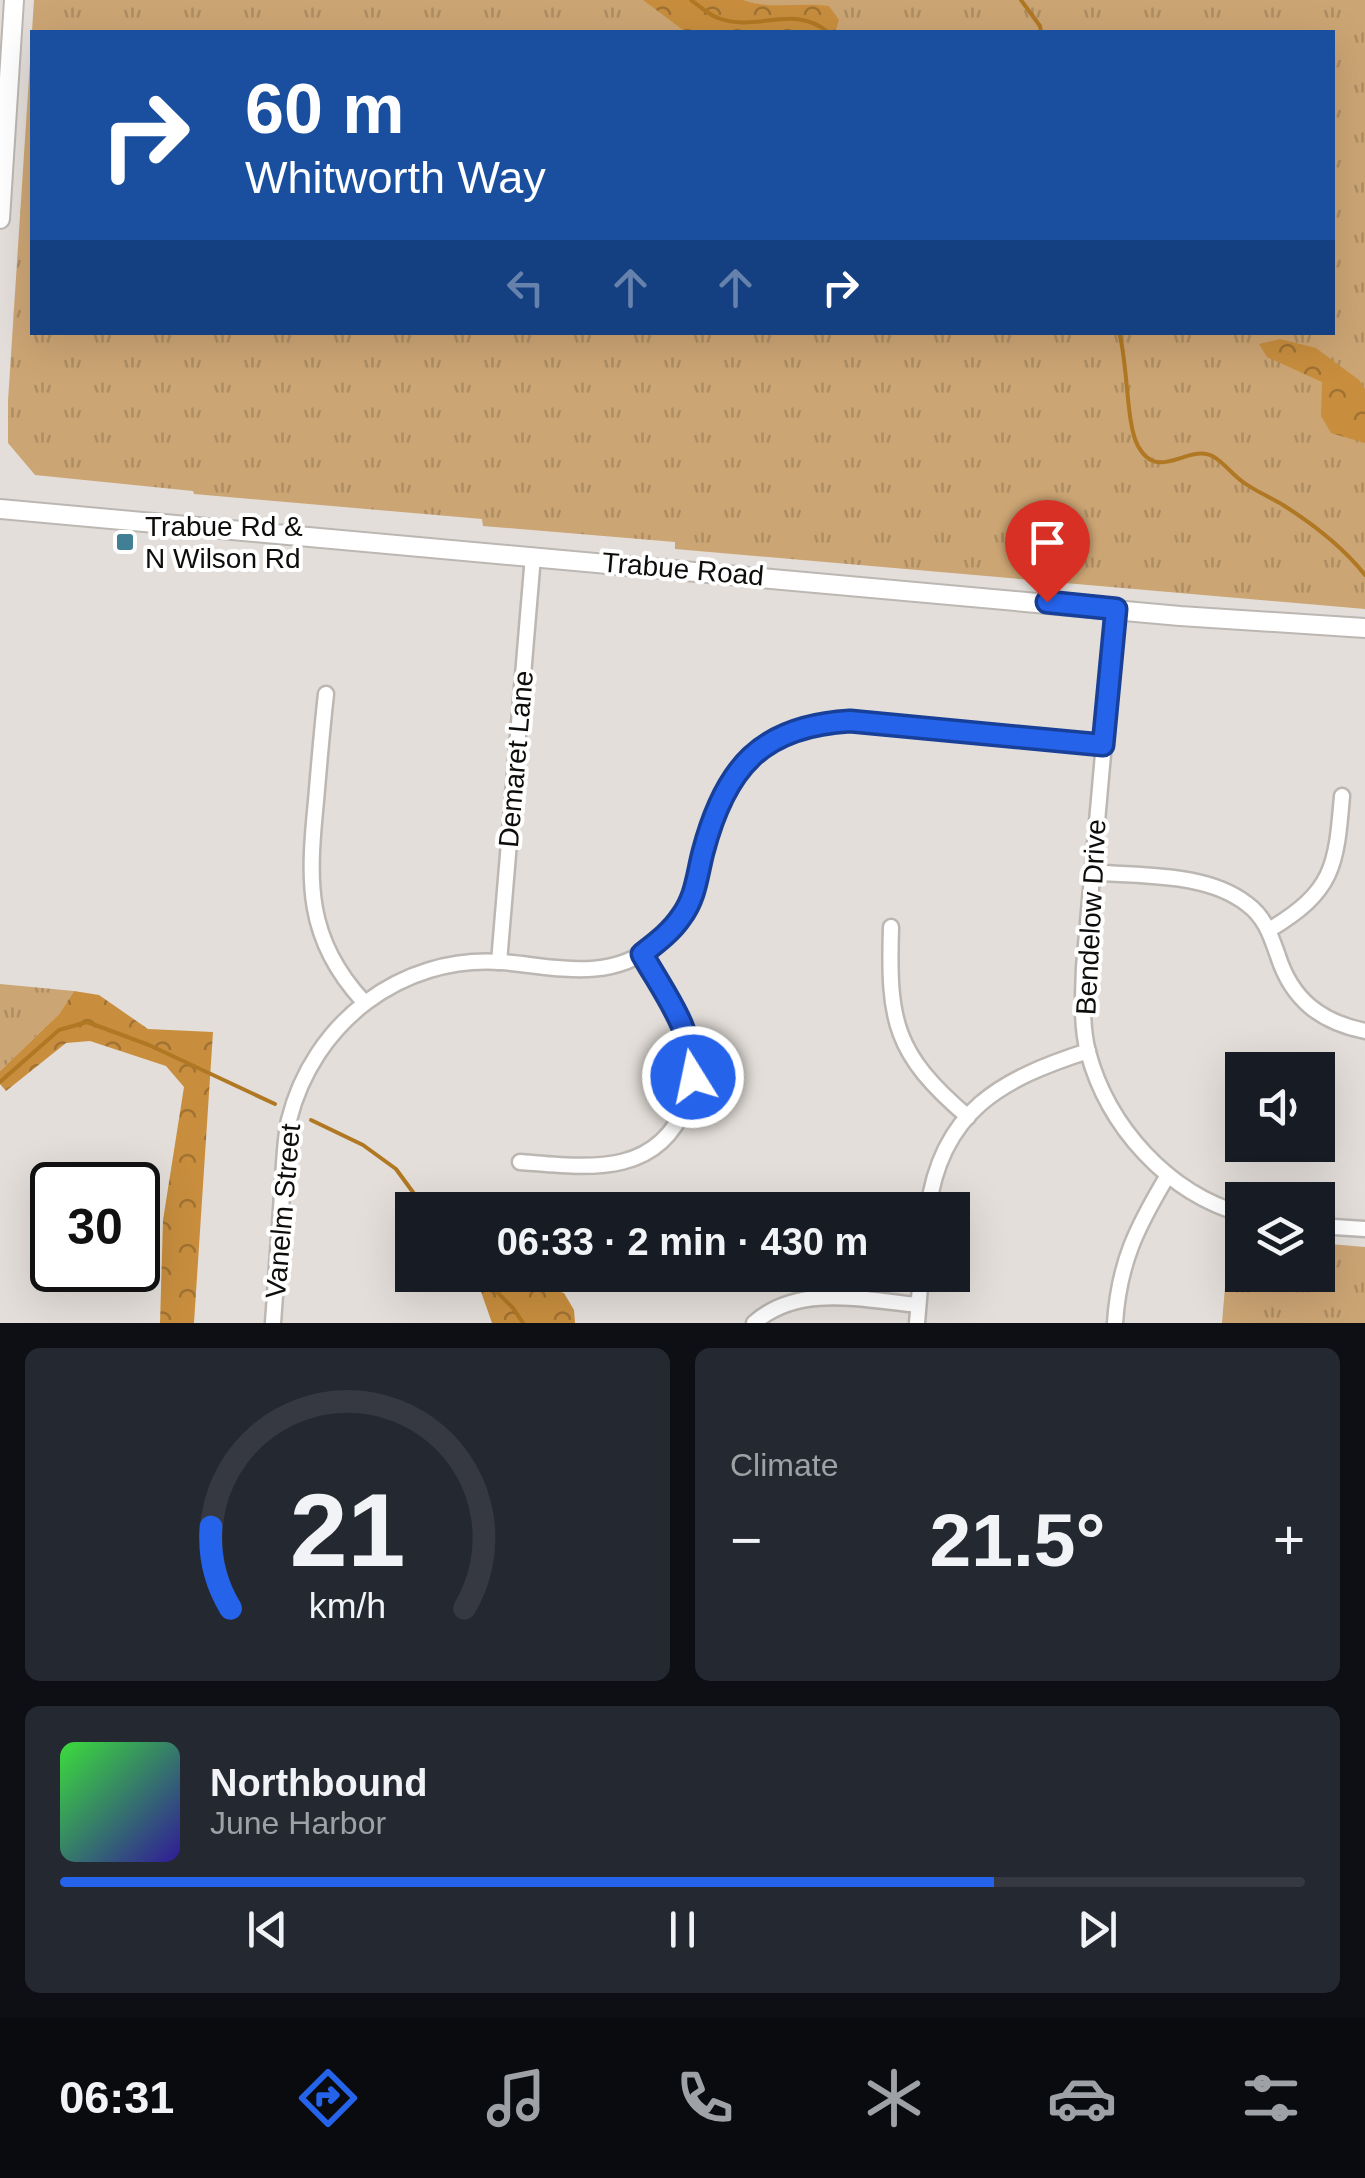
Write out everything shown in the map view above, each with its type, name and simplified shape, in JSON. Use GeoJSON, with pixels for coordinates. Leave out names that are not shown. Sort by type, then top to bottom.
{"type":"FeatureCollection","features":[{"type":"Feature","properties":{"kind":"main road"},"geometry":{"type":"LineString","coordinates":[[0,219],[14,0]]}},
{"type":"Feature","properties":{"kind":"main road","name":"Trabue Road"},"geometry":{"type":"LineString","coordinates":[[0,510],[1365,628]]}},
{"type":"Feature","properties":{"kind":"street","name":"Demaret Lane"},"geometry":{"type":"LineString","coordinates":[[499,962],[533,556]]}},
{"type":"Feature","properties":{"kind":"street","name":"Bendelow Drive"},"geometry":{"type":"LineString","coordinates":[[1116,609],[1083,995],[1088,1051],[1118,1120],[1168,1175],[1225,1207]]}},
{"type":"Feature","properties":{"kind":"street"},"geometry":{"type":"LineString","coordinates":[[326,694],[310,862],[311,894],[330,957],[363,1001],[406,978],[455,965],[499,962],[598,970],[642,954],[669,932],[692,899],[719,804],[736,773],[756,752],[783,734],[828,722],[850,721],[1103,745]]}},
{"type":"Feature","properties":{"kind":"street"},"geometry":{"type":"LineString","coordinates":[[1269,930],[1312,900],[1324,886],[1334,863],[1342,796]]}},
{"type":"Feature","properties":{"kind":"street"},"geometry":{"type":"LineString","coordinates":[[1092,872],[1214,886],[1249,905],[1269,930],[1287,981],[1300,999],[1328,1020],[1365,1031]]}},
{"type":"Feature","properties":{"kind":"street"},"geometry":{"type":"LineString","coordinates":[[891,927],[892,1011],[899,1035],[922,1075],[968,1116]]}},
{"type":"Feature","properties":{"kind":"street"},"geometry":{"type":"LineString","coordinates":[[520,1162],[590,1167],[624,1162],[654,1148],[677,1124],[689,1095],[693,1064],[684,1028],[642,954]]}},
{"type":"Feature","properties":{"kind":"street","name":"Vanelm Street"},"geometry":{"type":"LineString","coordinates":[[273,1323],[290,1118],[319,1052],[363,1001]]}},
{"type":"Feature","properties":{"kind":"street"},"geometry":{"type":"LineString","coordinates":[[930,1192],[940,1163],[981,1102],[1013,1079],[1088,1051]]}},
{"type":"Feature","properties":{"kind":"street"},"geometry":{"type":"LineString","coordinates":[[1114,1323],[1124,1258],[1168,1175]]}},
{"type":"Feature","properties":{"kind":"street"},"geometry":{"type":"LineString","coordinates":[[1335,1227],[1365,1229]]}},
{"type":"Feature","properties":{"kind":"street"},"geometry":{"type":"LineString","coordinates":[[917,1323],[920,1292]]}},
{"type":"Feature","properties":{"kind":"street"},"geometry":{"type":"LineString","coordinates":[[754,1323],[784,1304],[807,1297],[918,1305]]}},
{"type":"Feature","properties":{"kind":"green space"},"geometry":{"type":"Polygon","coordinates":[[[34,0],[1365,0],[1365,609],[675,549],[675,542],[483,526],[482,519],[194,494],[35,475],[8,443],[30,62],[30,335],[1335,335],[1335,30],[32,30],[34,0]]]}},
{"type":"Feature","properties":{"kind":"green space"},"geometry":{"type":"Polygon","coordinates":[[[643,0],[743,0],[763,5],[829,6],[839,20],[836,30],[683,30],[643,0]]]}},
{"type":"Feature","properties":{"kind":"green space"},"geometry":{"type":"Polygon","coordinates":[[[1280,339],[1316,348],[1359,380],[1365,389],[1365,443],[1331,433],[1321,416],[1322,382],[1267,357],[1259,344],[1280,339]]]}},
{"type":"Feature","properties":{"kind":"green space"},"geometry":{"type":"Polygon","coordinates":[[[0,984],[74,991],[59,1014],[0,1071],[0,984]]]}},
{"type":"Feature","properties":{"kind":"green space"},"geometry":{"type":"Polygon","coordinates":[[[74,991],[99,995],[148,1029],[213,1032],[194,1323],[160,1323],[163,1220],[184,1087],[166,1066],[90,1041],[66,1043],[6,1091],[0,1084],[0,1071],[59,1014],[74,991]]]}},
{"type":"Feature","properties":{"kind":"green space"},"geometry":{"type":"Polygon","coordinates":[[[1335,1244],[1365,1247],[1365,1323],[1222,1323],[1225,1287],[1225,1292],[1335,1292],[1335,1244]]]}},
{"type":"Feature","properties":{"kind":"green space"},"geometry":{"type":"Polygon","coordinates":[[[481,1292],[560,1292],[574,1310],[575,1323],[492,1323],[481,1292]]]}},
{"type":"Feature","properties":{"kind":"waterway"},"geometry":{"type":"LineString","coordinates":[[691,0],[715,17],[733,22],[801,20],[825,30]]}},
{"type":"Feature","properties":{"kind":"waterway"},"geometry":{"type":"LineString","coordinates":[[1021,0],[1041,30]]}},
{"type":"Feature","properties":{"kind":"waterway"},"geometry":{"type":"LineString","coordinates":[[1120,335],[1131,424],[1146,457],[1155,462],[1194,454],[1214,457],[1248,485],[1316,528],[1365,575]]}},
{"type":"Feature","properties":{"kind":"waterway"},"geometry":{"type":"LineString","coordinates":[[0,1082],[59,1030],[87,1022],[149,1045],[275,1104]]}},
{"type":"Feature","properties":{"kind":"waterway"},"geometry":{"type":"LineString","coordinates":[[311,1120],[363,1145],[396,1169],[413,1192]]}},
{"type":"Feature","properties":{"kind":"waterway"},"geometry":{"type":"LineString","coordinates":[[497,1292],[523,1323]]}},
{"type":"Feature","properties":{"kind":"place","name":"Trabue Rd & N Wilson Rd"},"geometry":{"type":"Point","coordinates":[125,542]}},
{"type":"Feature","properties":{"kind":"route"},"geometry":{"type":"LineString","coordinates":[[693,1077],[684,1028],[642,954],[669,932],[692,899],[719,804],[736,773],[756,752],[783,734],[828,722],[1103,745],[1116,609],[1047,602]]}}]}
